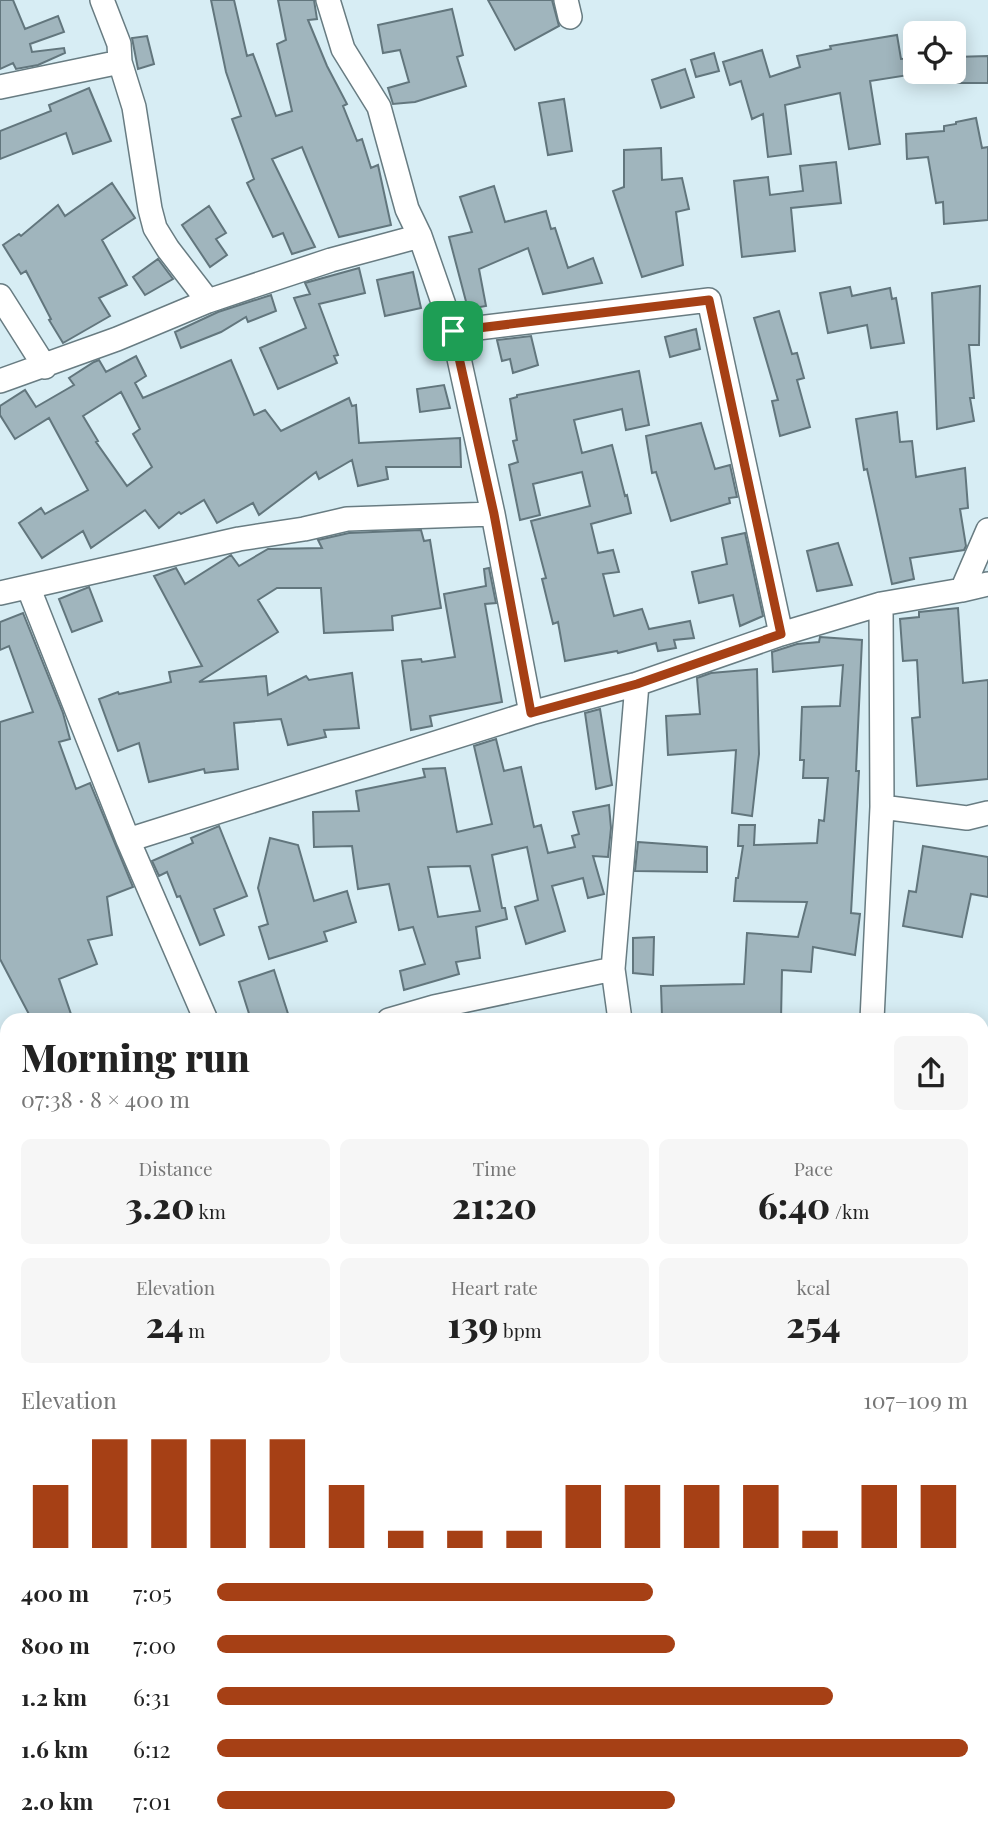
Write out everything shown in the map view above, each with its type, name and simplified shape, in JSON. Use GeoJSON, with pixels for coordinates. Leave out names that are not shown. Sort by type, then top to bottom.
{"type":"FeatureCollection","features":[{"type":"Feature","properties":{"kind":"street"},"geometry":{"type":"LineString","coordinates":[[102,0],[118,44],[120,62],[134,107],[149,209],[155,228],[208,301]]}},
{"type":"Feature","properties":{"kind":"street"},"geometry":{"type":"LineString","coordinates":[[328,0],[343,50],[379,107],[407,209],[420,236],[453,331],[494,514],[531,713]]}},
{"type":"Feature","properties":{"kind":"street"},"geometry":{"type":"LineString","coordinates":[[0,87],[120,62]]}},
{"type":"Feature","properties":{"kind":"street"},"geometry":{"type":"LineString","coordinates":[[0,381],[117,340],[208,301],[331,260],[420,236]]}},
{"type":"Feature","properties":{"kind":"street"},"geometry":{"type":"LineString","coordinates":[[0,296],[45,366]]}},
{"type":"Feature","properties":{"kind":"street"},"geometry":{"type":"LineString","coordinates":[[453,331],[709,300],[781,634]]}},
{"type":"Feature","properties":{"kind":"street"},"geometry":{"type":"LineString","coordinates":[[0,593],[29,589],[239,540],[347,519],[494,514]]}},
{"type":"Feature","properties":{"kind":"street"},"geometry":{"type":"LineString","coordinates":[[962,590],[988,530]]}},
{"type":"Feature","properties":{"kind":"street"},"geometry":{"type":"LineString","coordinates":[[128,840],[531,713],[637,684],[781,634],[881,604],[988,584]]}},
{"type":"Feature","properties":{"kind":"street"},"geometry":{"type":"LineString","coordinates":[[29,589],[128,840],[203,1013]]}},
{"type":"Feature","properties":{"kind":"street"},"geometry":{"type":"LineString","coordinates":[[872,1013],[882,807],[881,604]]}},
{"type":"Feature","properties":{"kind":"street"},"geometry":{"type":"LineString","coordinates":[[619,1013],[613,969],[637,684]]}},
{"type":"Feature","properties":{"kind":"street"},"geometry":{"type":"LineString","coordinates":[[882,807],[956,817],[988,813]]}},
{"type":"Feature","properties":{"kind":"street"},"geometry":{"type":"LineString","coordinates":[[413,1013],[613,969]]}},
{"type":"Feature","properties":{"kind":"building"},"geometry":{"type":"Polygon","coordinates":[[[0,0],[13,0],[25,29],[58,16],[64,32],[30,44],[32,52],[64,48],[65,53],[38,65],[16,69],[13,63],[0,69],[0,0]]]}},
{"type":"Feature","properties":{"kind":"building"},"geometry":{"type":"Polygon","coordinates":[[[211,0],[234,0],[247,56],[253,54],[276,116],[292,111],[277,44],[286,40],[278,0],[314,0],[317,19],[308,20],[327,66],[347,104],[343,106],[357,141],[362,139],[371,168],[378,165],[391,225],[339,237],[302,147],[272,159],[315,247],[292,254],[283,233],[273,237],[247,183],[254,179],[232,119],[241,116],[226,72],[211,0]]]}},
{"type":"Feature","properties":{"kind":"building"},"geometry":{"type":"Polygon","coordinates":[[[488,0],[552,0],[559,26],[515,50],[488,0]]]}},
{"type":"Feature","properties":{"kind":"building"},"geometry":{"type":"Polygon","coordinates":[[[452,9],[463,55],[457,57],[466,86],[415,102],[393,104],[388,88],[409,82],[400,50],[383,53],[378,25],[452,9]]]}},
{"type":"Feature","properties":{"kind":"building"},"geometry":{"type":"Polygon","coordinates":[[[897,35],[903,59],[903,76],[870,81],[880,144],[849,149],[840,93],[785,105],[791,154],[768,157],[763,114],[752,119],[741,81],[730,85],[723,62],[762,50],[770,77],[800,67],[797,56],[831,49],[830,46],[897,35]]]}},
{"type":"Feature","properties":{"kind":"building"},"geometry":{"type":"Polygon","coordinates":[[[147,36],[154,64],[138,69],[132,38],[147,36]]]}},
{"type":"Feature","properties":{"kind":"building"},"geometry":{"type":"Polygon","coordinates":[[[714,53],[719,71],[696,77],[691,60],[714,53]]]}},
{"type":"Feature","properties":{"kind":"building"},"geometry":{"type":"Polygon","coordinates":[[[988,56],[988,83],[966,83],[966,57],[988,56]]]}},
{"type":"Feature","properties":{"kind":"building"},"geometry":{"type":"Polygon","coordinates":[[[685,69],[694,97],[661,108],[652,80],[685,69]]]}},
{"type":"Feature","properties":{"kind":"building"},"geometry":{"type":"Polygon","coordinates":[[[89,88],[111,141],[73,154],[66,133],[0,159],[0,131],[51,111],[49,105],[89,88]]]}},
{"type":"Feature","properties":{"kind":"building"},"geometry":{"type":"Polygon","coordinates":[[[564,99],[572,151],[548,155],[539,103],[564,99]]]}},
{"type":"Feature","properties":{"kind":"building"},"geometry":{"type":"Polygon","coordinates":[[[976,118],[982,148],[988,147],[988,220],[944,224],[943,202],[936,203],[928,157],[907,159],[906,134],[944,131],[944,126],[976,118]]]}},
{"type":"Feature","properties":{"kind":"building"},"geometry":{"type":"Polygon","coordinates":[[[661,148],[662,180],[682,178],[689,209],[676,212],[683,265],[642,277],[613,191],[624,187],[624,150],[661,148]]]}},
{"type":"Feature","properties":{"kind":"building"},"geometry":{"type":"Polygon","coordinates":[[[836,162],[841,203],[791,208],[795,251],[742,257],[734,181],[768,177],[770,195],[803,191],[800,166],[836,162]]]}},
{"type":"Feature","properties":{"kind":"building"},"geometry":{"type":"Polygon","coordinates":[[[112,183],[135,218],[102,240],[127,285],[99,298],[110,316],[63,343],[26,271],[21,274],[3,245],[19,234],[21,236],[58,205],[65,216],[112,183]]]}},
{"type":"Feature","properties":{"kind":"building"},"geometry":{"type":"Polygon","coordinates":[[[494,186],[505,222],[546,211],[551,229],[555,228],[568,268],[593,258],[602,283],[543,294],[528,248],[479,269],[486,306],[468,309],[449,237],[472,232],[460,197],[494,186]]]}},
{"type":"Feature","properties":{"kind":"building"},"geometry":{"type":"Polygon","coordinates":[[[209,206],[226,233],[216,239],[227,255],[210,267],[182,225],[209,206]]]}},
{"type":"Feature","properties":{"kind":"building"},"geometry":{"type":"Polygon","coordinates":[[[158,259],[173,279],[145,295],[133,277],[158,259]]]}},
{"type":"Feature","properties":{"kind":"building"},"geometry":{"type":"Polygon","coordinates":[[[359,268],[365,293],[319,304],[338,355],[334,356],[337,363],[278,389],[260,348],[306,328],[294,298],[310,294],[305,283],[359,268]]]}},
{"type":"Feature","properties":{"kind":"building"},"geometry":{"type":"Polygon","coordinates":[[[413,272],[421,308],[385,316],[377,280],[413,272]]]}},
{"type":"Feature","properties":{"kind":"building"},"geometry":{"type":"Polygon","coordinates":[[[980,286],[979,345],[969,345],[974,398],[970,398],[974,421],[937,429],[932,293],[980,286]]]}},
{"type":"Feature","properties":{"kind":"building"},"geometry":{"type":"Polygon","coordinates":[[[850,287],[852,296],[890,288],[892,299],[896,298],[904,343],[871,348],[867,325],[828,333],[820,293],[850,287]]]}},
{"type":"Feature","properties":{"kind":"building"},"geometry":{"type":"Polygon","coordinates":[[[271,295],[276,311],[248,322],[246,317],[221,332],[181,348],[175,332],[218,312],[271,295]]]}},
{"type":"Feature","properties":{"kind":"building"},"geometry":{"type":"Polygon","coordinates":[[[779,311],[792,354],[797,353],[804,378],[797,380],[810,427],[780,436],[772,401],[778,400],[754,318],[779,311]]]}},
{"type":"Feature","properties":{"kind":"building"},"geometry":{"type":"Polygon","coordinates":[[[696,329],[700,349],[670,357],[665,337],[696,329]]]}},
{"type":"Feature","properties":{"kind":"building"},"geometry":{"type":"Polygon","coordinates":[[[531,336],[538,365],[513,373],[510,359],[502,361],[497,340],[531,336]]]}},
{"type":"Feature","properties":{"kind":"building"},"geometry":{"type":"Polygon","coordinates":[[[136,356],[146,376],[135,383],[143,398],[231,360],[254,415],[265,410],[281,431],[349,398],[352,406],[356,405],[359,443],[460,438],[461,467],[386,467],[388,479],[358,486],[352,460],[319,479],[316,472],[259,515],[253,503],[217,523],[204,500],[181,514],[179,512],[159,528],[145,510],[91,548],[83,531],[42,558],[19,523],[41,508],[45,514],[88,490],[49,418],[15,439],[0,415],[0,406],[25,390],[36,407],[74,385],[69,378],[99,360],[106,372],[136,356]],[[121,392],[83,416],[98,441],[96,442],[127,486],[152,467],[133,434],[140,429],[121,392]]]}},
{"type":"Feature","properties":{"kind":"building"},"geometry":{"type":"Polygon","coordinates":[[[639,371],[649,425],[626,430],[622,409],[574,420],[582,453],[612,445],[631,513],[591,524],[598,553],[613,550],[619,572],[603,574],[614,616],[642,609],[649,629],[690,621],[694,638],[674,640],[676,648],[658,651],[656,643],[618,653],[617,651],[565,661],[558,622],[553,624],[542,579],[546,578],[531,521],[590,506],[582,472],[533,484],[540,515],[520,520],[509,465],[518,462],[513,441],[517,440],[510,399],[517,395],[639,371]]]}},
{"type":"Feature","properties":{"kind":"building"},"geometry":{"type":"Polygon","coordinates":[[[444,385],[450,408],[420,412],[417,389],[444,385]]]}},
{"type":"Feature","properties":{"kind":"building"},"geometry":{"type":"Polygon","coordinates":[[[897,412],[900,442],[912,441],[916,477],[965,468],[968,508],[960,509],[966,546],[964,550],[910,558],[914,579],[892,584],[867,469],[864,470],[856,419],[897,412]]]}},
{"type":"Feature","properties":{"kind":"building"},"geometry":{"type":"Polygon","coordinates":[[[701,423],[715,469],[730,465],[737,497],[729,498],[730,503],[671,521],[656,472],[652,473],[646,436],[701,423]]]}},
{"type":"Feature","properties":{"kind":"building"},"geometry":{"type":"Polygon","coordinates":[[[421,530],[424,541],[430,540],[441,608],[392,616],[393,630],[324,633],[321,588],[277,588],[258,600],[278,632],[199,682],[266,676],[268,695],[306,676],[309,680],[352,673],[359,728],[324,730],[326,737],[288,745],[281,719],[234,723],[238,769],[205,773],[204,769],[149,782],[139,743],[118,751],[99,699],[118,692],[119,694],[171,682],[169,672],[202,666],[154,576],[176,568],[185,584],[231,555],[239,566],[268,549],[322,548],[318,540],[349,533],[421,530]]]}},
{"type":"Feature","properties":{"kind":"building"},"geometry":{"type":"Polygon","coordinates":[[[745,533],[763,616],[740,626],[733,595],[699,603],[692,572],[727,564],[722,538],[745,533]]]}},
{"type":"Feature","properties":{"kind":"building"},"geometry":{"type":"Polygon","coordinates":[[[838,543],[852,585],[817,591],[807,551],[838,543]]]}},
{"type":"Feature","properties":{"kind":"building"},"geometry":{"type":"Polygon","coordinates":[[[489,568],[496,603],[485,604],[502,702],[430,716],[432,726],[411,730],[402,661],[421,659],[422,662],[455,657],[444,594],[486,586],[484,569],[489,568]]]}},
{"type":"Feature","properties":{"kind":"building"},"geometry":{"type":"Polygon","coordinates":[[[89,587],[102,621],[72,632],[59,599],[89,587]]]}},
{"type":"Feature","properties":{"kind":"building"},"geometry":{"type":"Polygon","coordinates":[[[958,608],[963,683],[988,680],[988,779],[917,786],[912,718],[920,717],[917,660],[903,661],[900,619],[919,617],[919,612],[958,608]]]}},
{"type":"Feature","properties":{"kind":"building"},"geometry":{"type":"Polygon","coordinates":[[[23,613],[63,713],[70,739],[59,742],[76,789],[90,783],[133,887],[107,897],[112,935],[88,940],[97,964],[59,979],[71,1013],[28,1013],[0,959],[0,722],[33,712],[9,646],[0,650],[0,622],[23,613]]]}},
{"type":"Feature","properties":{"kind":"building"},"geometry":{"type":"Polygon","coordinates":[[[820,637],[862,640],[856,771],[859,771],[851,913],[860,914],[855,955],[813,947],[811,972],[782,970],[781,1013],[662,1013],[661,986],[744,984],[747,933],[798,937],[807,902],[734,901],[743,846],[738,846],[739,825],[755,825],[754,845],[817,843],[819,820],[824,821],[828,778],[803,778],[804,760],[800,760],[802,707],[840,706],[843,665],[773,672],[772,652],[797,644],[819,642],[820,637]]]}},
{"type":"Feature","properties":{"kind":"building"},"geometry":{"type":"Polygon","coordinates":[[[757,669],[759,754],[752,816],[732,813],[736,750],[668,755],[666,716],[700,714],[697,678],[711,673],[757,669]]]}},
{"type":"Feature","properties":{"kind":"building"},"geometry":{"type":"Polygon","coordinates":[[[600,709],[612,785],[596,789],[585,713],[600,709]]]}},
{"type":"Feature","properties":{"kind":"building"},"geometry":{"type":"Polygon","coordinates":[[[496,739],[504,771],[521,767],[534,827],[541,825],[548,853],[575,847],[572,836],[579,834],[573,812],[609,805],[611,828],[608,857],[593,856],[604,894],[588,898],[583,878],[552,886],[565,931],[526,944],[515,907],[538,900],[527,847],[492,855],[502,908],[505,908],[507,919],[476,927],[480,958],[456,962],[459,974],[404,990],[400,971],[425,964],[413,927],[399,930],[389,884],[358,889],[352,846],[314,847],[313,812],[359,811],[356,791],[425,777],[423,769],[445,768],[457,832],[492,824],[474,746],[496,739]],[[470,866],[428,867],[438,917],[480,911],[470,866]]]}},
{"type":"Feature","properties":{"kind":"building"},"geometry":{"type":"Polygon","coordinates":[[[219,826],[247,896],[214,909],[224,935],[200,945],[167,872],[159,876],[152,861],[193,843],[191,838],[219,826]]]}},
{"type":"Feature","properties":{"kind":"building"},"geometry":{"type":"Polygon","coordinates":[[[270,838],[298,845],[314,901],[347,891],[356,922],[324,932],[327,941],[269,959],[259,927],[268,924],[258,888],[270,838]]]}},
{"type":"Feature","properties":{"kind":"building"},"geometry":{"type":"Polygon","coordinates":[[[638,842],[707,847],[707,872],[635,871],[638,842]]]}},
{"type":"Feature","properties":{"kind":"building"},"geometry":{"type":"Polygon","coordinates":[[[923,846],[988,857],[988,897],[971,894],[962,937],[903,926],[909,891],[916,892],[923,846]]]}},
{"type":"Feature","properties":{"kind":"building"},"geometry":{"type":"Polygon","coordinates":[[[654,937],[653,975],[633,973],[633,938],[654,937]]]}},
{"type":"Feature","properties":{"kind":"building"},"geometry":{"type":"Polygon","coordinates":[[[274,970],[288,1013],[249,1013],[239,982],[274,970]]]}},
{"type":"Feature","properties":{"kind":"route"},"geometry":{"type":"LineString","coordinates":[[709,300],[781,634],[637,684],[531,713],[494,514],[453,331],[709,300]]}}]}
